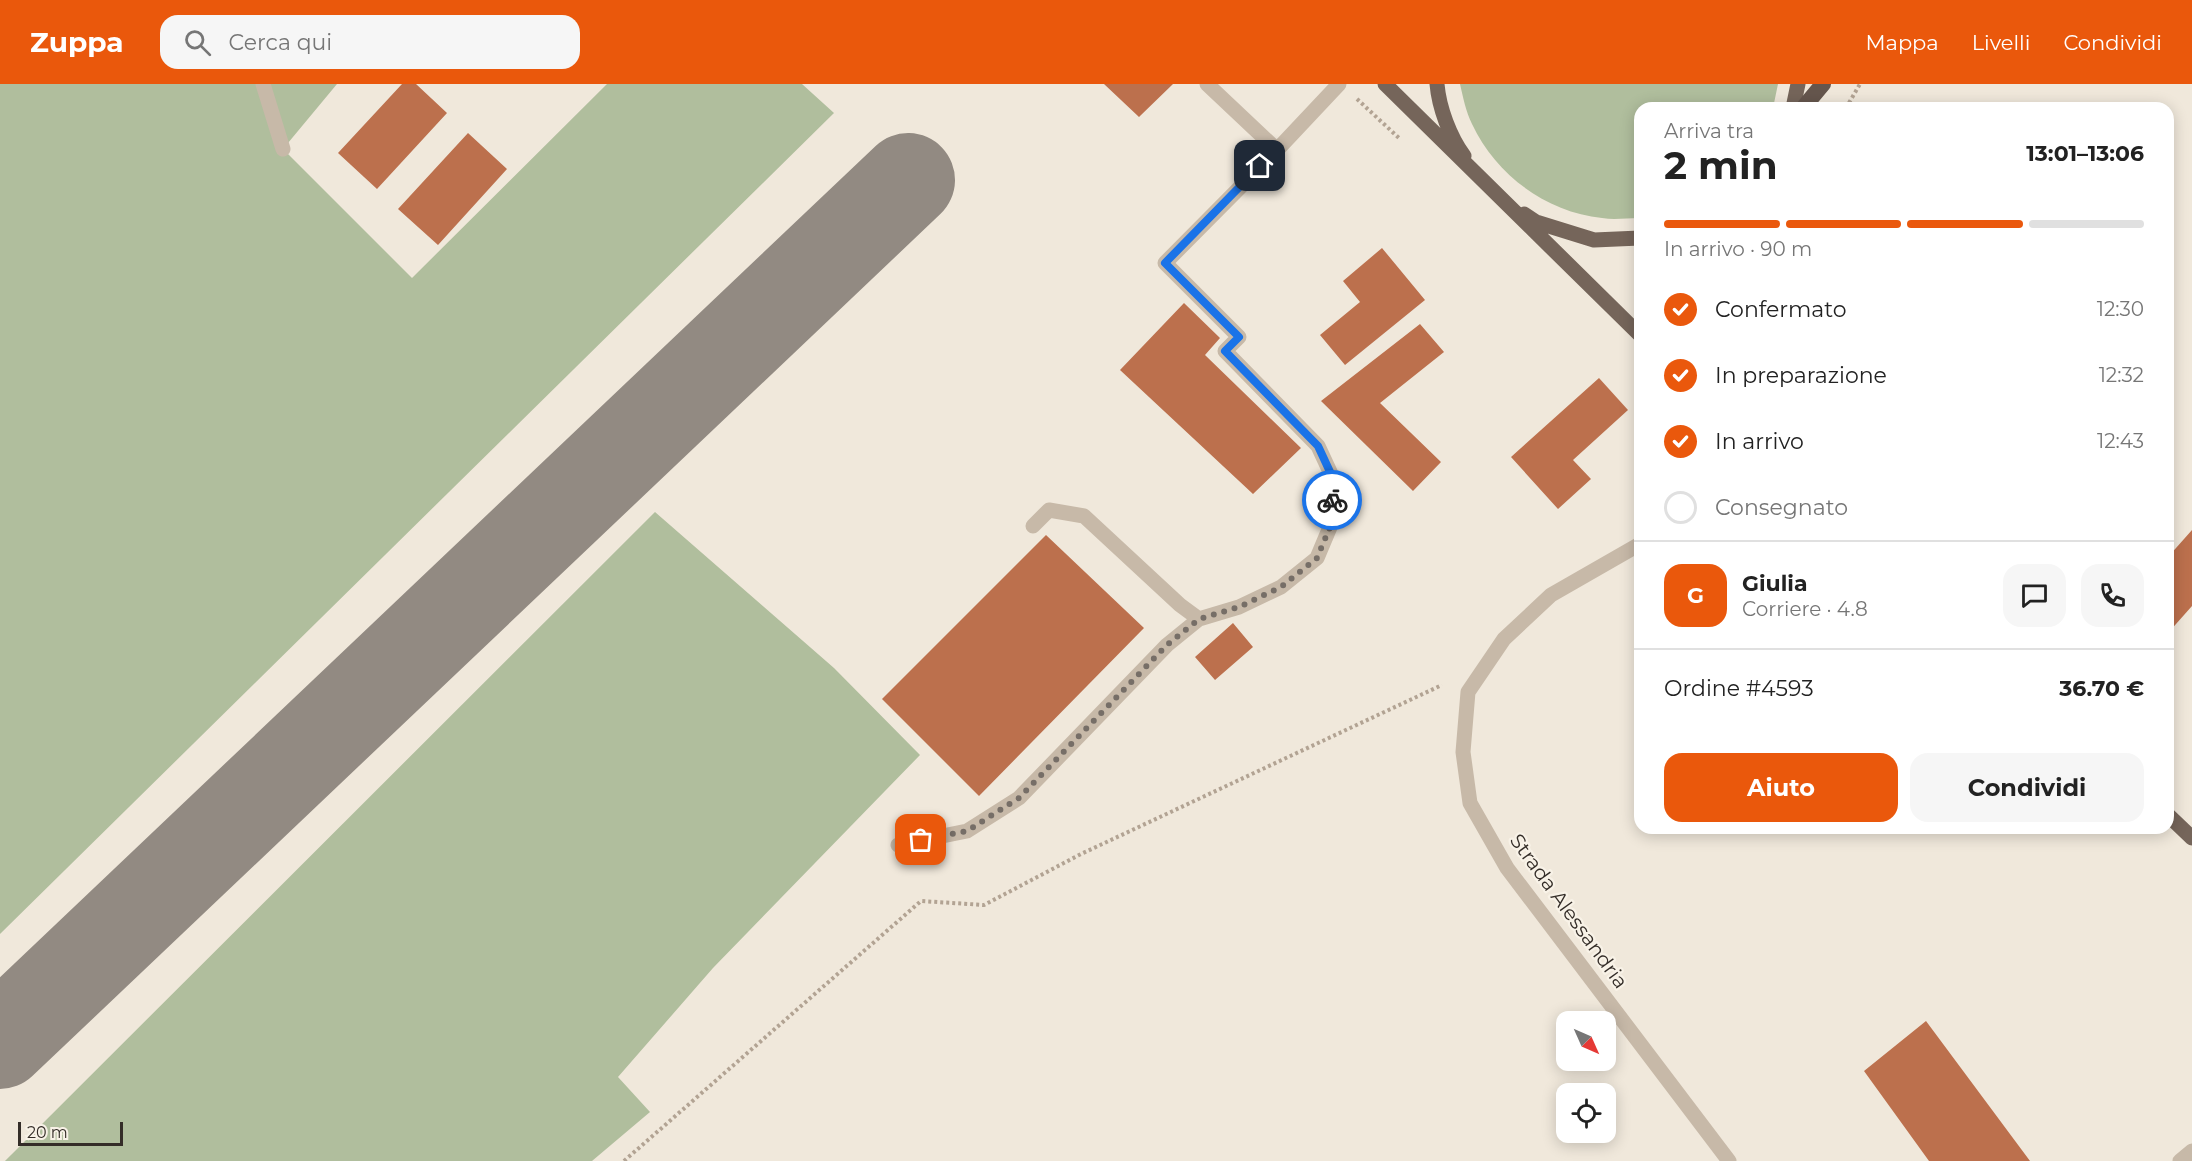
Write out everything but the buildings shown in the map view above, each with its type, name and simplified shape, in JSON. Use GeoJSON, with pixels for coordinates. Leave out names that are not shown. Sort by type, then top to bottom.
{"type":"FeatureCollection","features":[{"type":"Feature","properties":{"kind":"highway"},"geometry":{"type":"LineString","coordinates":[[1808,102],[1823,84]]}},
{"type":"Feature","properties":{"kind":"main road"},"geometry":{"type":"LineString","coordinates":[[1386,84],[1487,187],[1634,329]]}},
{"type":"Feature","properties":{"kind":"main road"},"geometry":{"type":"LineString","coordinates":[[1437,84],[1438,96],[1456,145],[1487,187],[1536,222],[1594,240],[1634,238]]}},
{"type":"Feature","properties":{"kind":"main road"},"geometry":{"type":"LineString","coordinates":[[1794,102],[1798,84]]}},
{"type":"Feature","properties":{"kind":"main road"},"geometry":{"type":"LineString","coordinates":[[2174,821],[2192,838]]}},
{"type":"Feature","properties":{"kind":"street"},"geometry":{"type":"LineString","coordinates":[[263,84],[283,149]]}},
{"type":"Feature","properties":{"kind":"street"},"geometry":{"type":"LineString","coordinates":[[1208,84],[1277,150]]}},
{"type":"Feature","properties":{"kind":"street"},"geometry":{"type":"LineString","coordinates":[[898,845],[967,831],[1019,798],[1167,645],[1199,619],[1239,607],[1281,587],[1317,558],[1333,520],[1331,474],[1318,446],[1225,351],[1239,337],[1165,263],[1339,84]]}},
{"type":"Feature","properties":{"kind":"street"},"geometry":{"type":"LineString","coordinates":[[1033,526],[1049,510],[1084,516],[1180,605],[1199,619]]}},
{"type":"Feature","properties":{"kind":"street","name":"Strada Alessandria"},"geometry":{"type":"LineString","coordinates":[[1634,545],[1551,595],[1504,639],[1468,692],[1463,752],[1470,803],[1507,868],[1729,1161]]}},
{"type":"Feature","properties":{"kind":"street"},"geometry":{"type":"LineString","coordinates":[[2180,1161],[2192,1151]]}},
{"type":"Feature","properties":{"kind":"path"},"geometry":{"type":"LineString","coordinates":[[1850,102],[1860,84]]}},
{"type":"Feature","properties":{"kind":"path"},"geometry":{"type":"LineString","coordinates":[[624,1161],[921,902],[984,904],[1081,854],[1445,684]]}},
{"type":"Feature","properties":{"kind":"green space"},"geometry":{"type":"Polygon","coordinates":[[[0,84],[337,84],[283,149],[412,278],[607,84],[802,84],[834,113],[0,934],[0,84]]]}},
{"type":"Feature","properties":{"kind":"green space"},"geometry":{"type":"Polygon","coordinates":[[[1460,84],[1778,84],[1774,102],[1634,102],[1634,218],[1602,218],[1581,214],[1561,208],[1525,188],[1509,175],[1482,142],[1466,109],[1460,84]]]}},
{"type":"Feature","properties":{"kind":"green space"},"geometry":{"type":"Polygon","coordinates":[[[655,512],[834,668],[920,755],[713,968],[618,1077],[650,1112],[592,1161],[5,1161],[655,512]]]}},
{"type":"Feature","properties":{"kind":"taxiway"},"geometry":{"type":"LineString","coordinates":[[0,1042],[908,180]]}},
{"type":"Feature","properties":{"kind":"way so far"},"geometry":{"type":"LineString","coordinates":[[921,840],[967,831],[1019,798],[1167,645],[1199,619],[1239,607],[1281,587],[1317,558],[1333,520],[1332,500]]}},
{"type":"Feature","properties":{"kind":"route"},"geometry":{"type":"LineString","coordinates":[[1260,166],[1165,263],[1239,337],[1225,351],[1318,446],[1331,474],[1332,500]]}}]}
